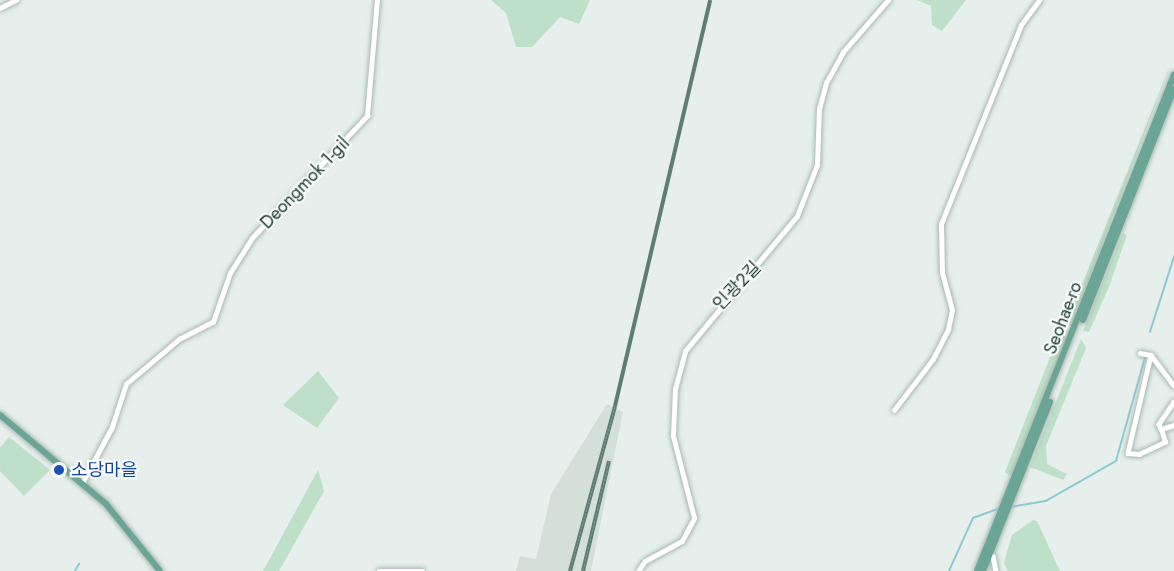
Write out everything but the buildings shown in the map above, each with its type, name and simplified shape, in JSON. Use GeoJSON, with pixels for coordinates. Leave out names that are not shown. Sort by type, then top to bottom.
{"type":"FeatureCollection","features":[{"type":"Feature","properties":{"kind":"main road","name":"Seohae-ro"},"geometry":{"type":"LineString","coordinates":[[983,571],[1007,502],[1174,75]]}},
{"type":"Feature","properties":{"kind":"main road","name":"Seohae-ro"},"geometry":{"type":"LineString","coordinates":[[1007,502],[1174,89]]}},
{"type":"Feature","properties":{"kind":"main road"},"geometry":{"type":"LineString","coordinates":[[0,415],[82,483],[123,521],[160,571]]}},
{"type":"Feature","properties":{"kind":"main road","name":"Seohae-ro"},"geometry":{"type":"LineString","coordinates":[[976,571],[1005,513]]}},
{"type":"Feature","properties":{"kind":"street"},"geometry":{"type":"LineString","coordinates":[[0,8],[16,0]]}},
{"type":"Feature","properties":{"kind":"street","name":"Deongmok 1-gil"},"geometry":{"type":"LineString","coordinates":[[82,483],[112,427],[126,384],[179,339],[213,322],[230,273],[252,238],[367,116],[377,0]]}},
{"type":"Feature","properties":{"kind":"street","name":"인광2길"},"geometry":{"type":"LineString","coordinates":[[638,571],[645,561],[682,541],[694,518],[673,436],[675,389],[685,351],[797,216],[817,165],[819,109],[826,83],[843,52],[888,0]]}},
{"type":"Feature","properties":{"kind":"street"},"geometry":{"type":"LineString","coordinates":[[894,410],[933,359],[948,329],[952,310],[942,273],[941,224],[1021,25],[1039,0]]}},
{"type":"Feature","properties":{"kind":"street"},"geometry":{"type":"LineString","coordinates":[[1140,353],[1151,355],[1174,385]]}},
{"type":"Feature","properties":{"kind":"street"},"geometry":{"type":"LineString","coordinates":[[1151,355],[1128,453],[1139,454],[1164,442],[1161,429],[1174,402]]}},
{"type":"Feature","properties":{"kind":"street"},"geometry":{"type":"LineString","coordinates":[[1161,429],[1174,425]]}},
{"type":"Feature","properties":{"kind":"street"},"geometry":{"type":"LineString","coordinates":[[993,556],[996,571]]}},
{"type":"Feature","properties":{"kind":"street"},"geometry":{"type":"LineString","coordinates":[[380,571],[423,571]]}},
{"type":"Feature","properties":{"kind":"shaded area"},"geometry":{"type":"Polygon","coordinates":[[[607,404],[623,412],[591,571],[516,571],[520,556],[536,559],[551,494],[607,404]]]}},
{"type":"Feature","properties":{"kind":"green space"},"geometry":{"type":"Polygon","coordinates":[[[491,0],[590,0],[579,24],[560,17],[532,47],[516,47],[506,13],[491,0]]]}},
{"type":"Feature","properties":{"kind":"green space"},"geometry":{"type":"Polygon","coordinates":[[[917,0],[966,0],[942,31],[932,25],[931,6],[917,0]]]}},
{"type":"Feature","properties":{"kind":"green space"},"geometry":{"type":"Polygon","coordinates":[[[1174,56],[1071,326],[1066,324],[1174,56]]]}},
{"type":"Feature","properties":{"kind":"green space"},"geometry":{"type":"Polygon","coordinates":[[[1123,233],[1127,235],[1109,287],[1089,332],[1083,331],[1123,233]]]}},
{"type":"Feature","properties":{"kind":"green space"},"geometry":{"type":"Polygon","coordinates":[[[1059,334],[1067,337],[1011,477],[1005,472],[1059,334]]]}},
{"type":"Feature","properties":{"kind":"green space"},"geometry":{"type":"Polygon","coordinates":[[[1081,339],[1086,348],[1046,446],[1047,464],[1067,474],[1063,480],[1030,467],[1081,339]]]}},
{"type":"Feature","properties":{"kind":"green space"},"geometry":{"type":"Polygon","coordinates":[[[318,371],[339,398],[317,428],[283,405],[318,371]]]}},
{"type":"Feature","properties":{"kind":"green space"},"geometry":{"type":"Polygon","coordinates":[[[9,437],[50,470],[24,496],[0,471],[0,448],[9,437]]]}},
{"type":"Feature","properties":{"kind":"green space"},"geometry":{"type":"Polygon","coordinates":[[[318,470],[324,491],[279,571],[263,571],[318,470]]]}},
{"type":"Feature","properties":{"kind":"green space"},"geometry":{"type":"Polygon","coordinates":[[[1033,520],[1037,521],[1060,571],[1008,571],[1004,563],[1012,535],[1033,520]]]}},
{"type":"Feature","properties":{"kind":"waterway"},"geometry":{"type":"LineString","coordinates":[[1150,332],[1174,257]]}},
{"type":"Feature","properties":{"kind":"waterway"},"geometry":{"type":"LineString","coordinates":[[1011,507],[1046,501],[1116,461],[1145,358]]}},
{"type":"Feature","properties":{"kind":"waterway"},"geometry":{"type":"LineString","coordinates":[[949,571],[973,518],[1000,508]]}},
{"type":"Feature","properties":{"kind":"waterway"},"geometry":{"type":"LineString","coordinates":[[75,571],[79,564]]}},
{"type":"Feature","properties":{"kind":"railway"},"geometry":{"type":"LineString","coordinates":[[570,571],[615,406],[710,0]]}},
{"type":"Feature","properties":{"kind":"railway"},"geometry":{"type":"LineString","coordinates":[[583,571],[609,461]]}},
{"type":"Feature","properties":{"kind":"place","name":"소당마을"},"geometry":{"type":"Point","coordinates":[59,470]}}]}
